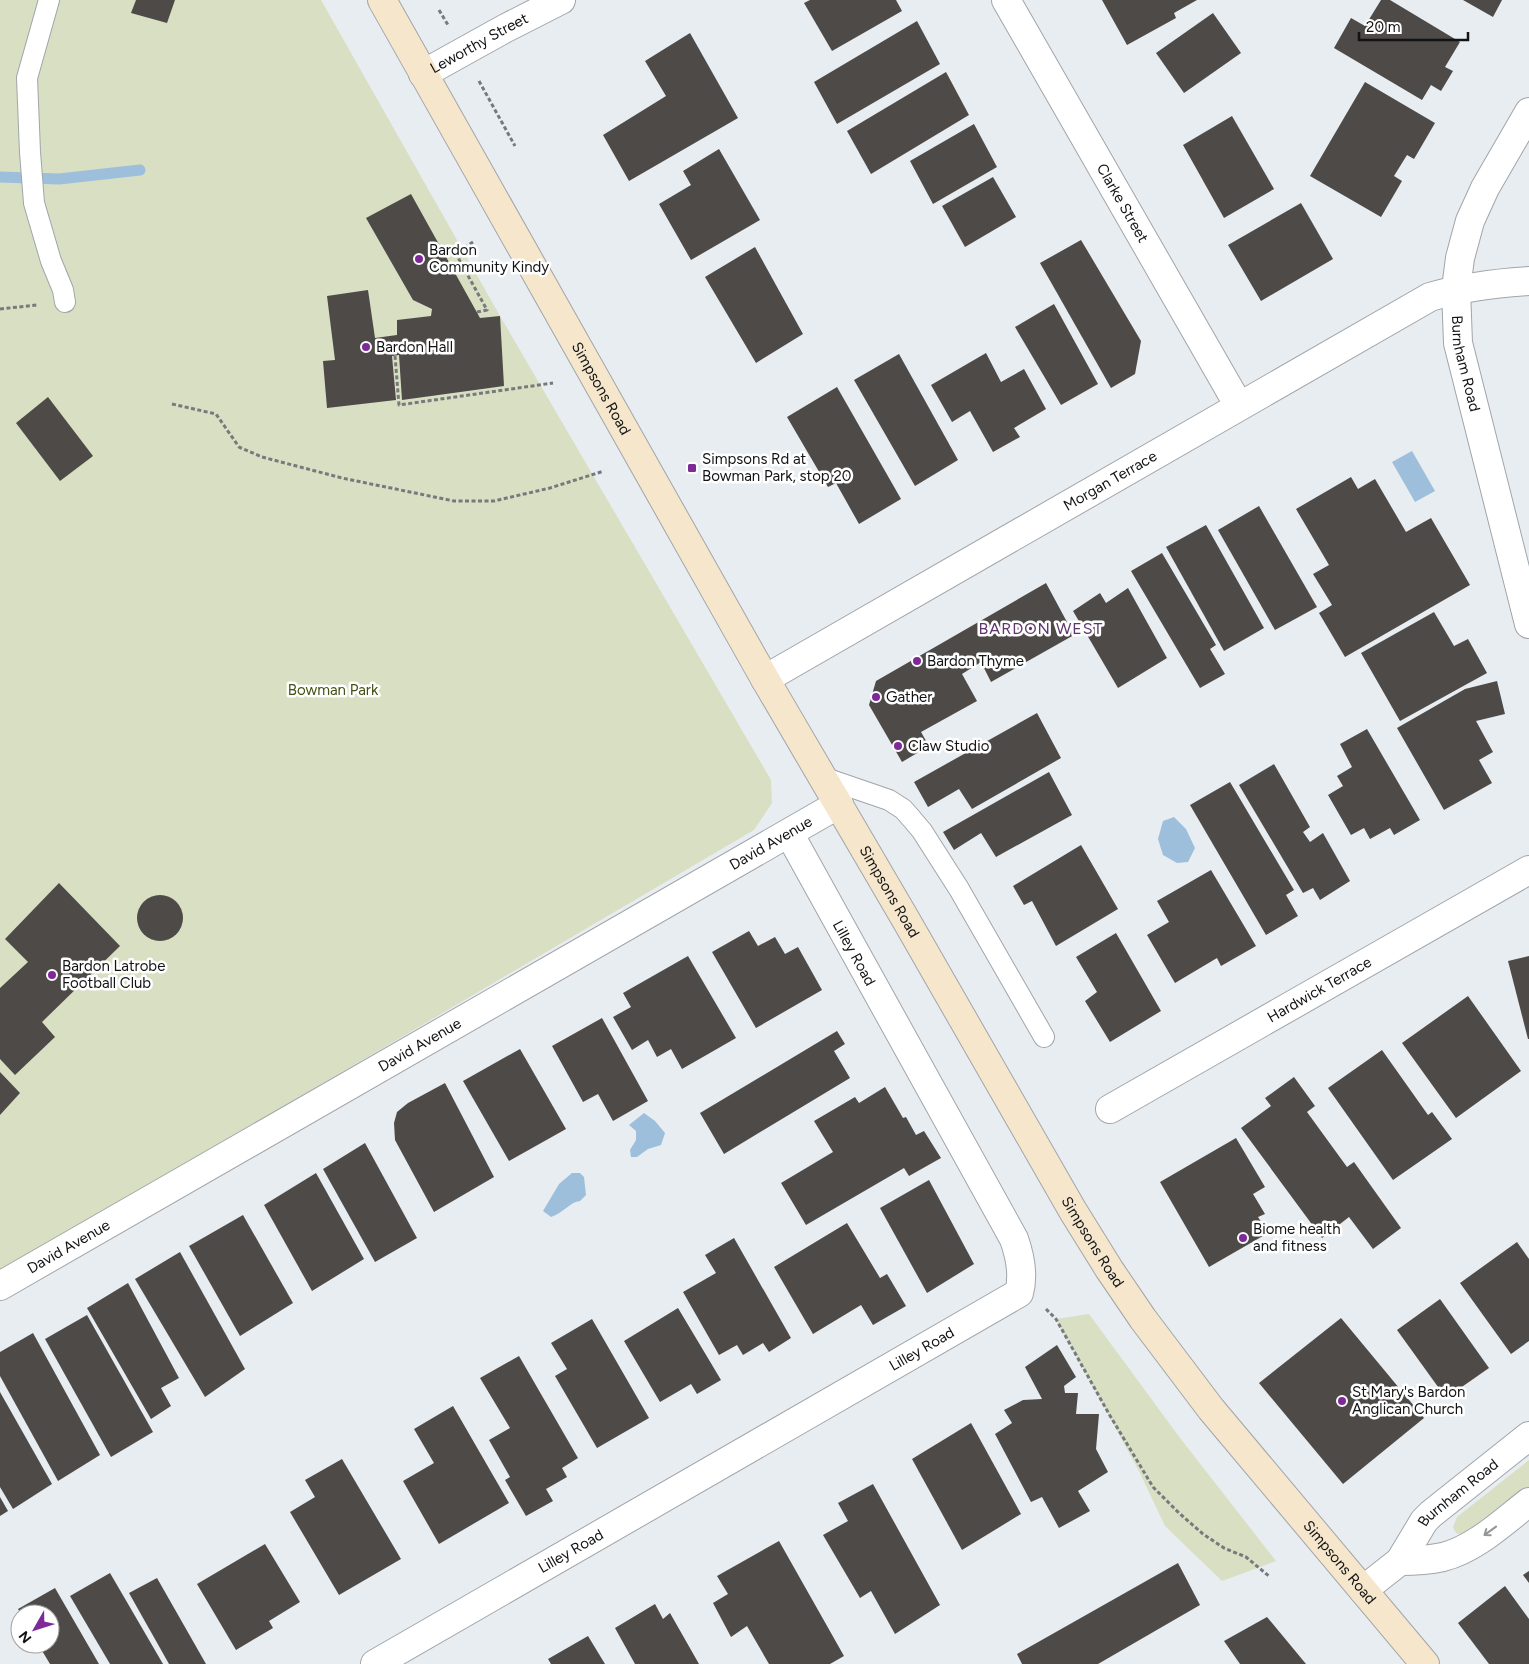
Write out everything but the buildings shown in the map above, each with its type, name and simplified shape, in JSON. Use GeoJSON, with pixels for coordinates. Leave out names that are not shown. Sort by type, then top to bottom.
{"type":"FeatureCollection","features":[{"type":"Feature","properties":{"kind":"main road","name":"Simpsons Road"},"geometry":{"type":"LineString","coordinates":[[382,0],[765,679],[1109,1270],[1211,1409],[1425,1664]]}},
{"type":"Feature","properties":{"kind":"street","name":"Leworthy Street"},"geometry":{"type":"LineString","coordinates":[[423,74],[561,0]]}},
{"type":"Feature","properties":{"kind":"street","name":"Clarke Street"},"geometry":{"type":"LineString","coordinates":[[1006,0],[1239,406]]}},
{"type":"Feature","properties":{"kind":"street","name":"Burnham Road"},"geometry":{"type":"LineString","coordinates":[[1529,112],[1485,188],[1470,221],[1460,258],[1456,289],[1458,343],[1529,624]]}},
{"type":"Feature","properties":{"kind":"street","name":"Morgan Terrace"},"geometry":{"type":"LineString","coordinates":[[765,679],[1430,297],[1456,289],[1493,283],[1529,281]]}},
{"type":"Feature","properties":{"kind":"street","name":"David Avenue"},"geometry":{"type":"LineString","coordinates":[[0,1286],[839,804]]}},
{"type":"Feature","properties":{"kind":"street","name":"Lilley Road"},"geometry":{"type":"LineString","coordinates":[[375,1664],[1019,1293],[1021,1276],[1020,1256],[1014,1239],[789,833]]}},
{"type":"Feature","properties":{"kind":"street","name":"Hardwick Terrace"},"geometry":{"type":"LineString","coordinates":[[1110,1109],[1529,870]]}},
{"type":"Feature","properties":{"kind":"street","name":"Burnham Road"},"geometry":{"type":"LineString","coordinates":[[1363,1590],[1400,1561],[1431,1514],[1529,1436]]}},
{"type":"Feature","properties":{"kind":"street"},"geometry":{"type":"LineString","coordinates":[[1400,1561],[1434,1559],[1457,1552],[1476,1542],[1529,1502]]}},
{"type":"Feature","properties":{"kind":"lane"},"geometry":{"type":"LineString","coordinates":[[48,0],[27,78],[30,152],[34,203],[51,261],[63,290],[65,302]]}},
{"type":"Feature","properties":{"kind":"lane"},"geometry":{"type":"LineString","coordinates":[[822,777],[889,800],[902,808],[911,818],[959,889],[1044,1037]]}},
{"type":"Feature","properties":{"kind":"path"},"geometry":{"type":"LineString","coordinates":[[473,242],[456,254],[487,310],[477,312]]}},
{"type":"Feature","properties":{"kind":"path"},"geometry":{"type":"LineString","coordinates":[[0,309],[65,302]]}},
{"type":"Feature","properties":{"kind":"path"},"geometry":{"type":"LineString","coordinates":[[395,356],[399,405],[553,383]]}},
{"type":"Feature","properties":{"kind":"path"},"geometry":{"type":"LineString","coordinates":[[172,404],[216,414],[239,447],[262,457],[342,478],[454,501],[494,501],[550,488],[604,472]]}},
{"type":"Feature","properties":{"kind":"path"},"geometry":{"type":"LineString","coordinates":[[1019,1293],[1049,1311],[1056,1319],[1109,1414],[1153,1486],[1203,1534],[1224,1548],[1246,1557],[1270,1577]]}},
{"type":"Feature","properties":{"kind":"green space","name":"Bowman Park"},"geometry":{"type":"Polygon","coordinates":[[[0,0],[321,0],[500,316],[771,780],[772,803],[754,830],[0,1273],[0,0]]]}},
{"type":"Feature","properties":{"kind":"green space"},"geometry":{"type":"Polygon","coordinates":[[[1089,1314],[1180,1438],[1276,1561],[1222,1581],[1165,1526],[1139,1471],[1056,1319],[1089,1314]]]}},
{"type":"Feature","properties":{"kind":"green space"},"geometry":{"type":"Polygon","coordinates":[[[1529,1460],[1529,1491],[1463,1535],[1456,1533],[1453,1527],[1457,1517],[1529,1460]]]}},
{"type":"Feature","properties":{"kind":"water"},"geometry":{"type":"Polygon","coordinates":[[[1412,451],[1435,491],[1415,502],[1392,462],[1412,451]]]}},
{"type":"Feature","properties":{"kind":"water"},"geometry":{"type":"Polygon","coordinates":[[[1174,817],[1186,829],[1195,848],[1188,862],[1177,863],[1163,855],[1158,839],[1163,821],[1174,817]]]}},
{"type":"Feature","properties":{"kind":"water"},"geometry":{"type":"Polygon","coordinates":[[[644,1113],[655,1121],[665,1133],[661,1145],[648,1149],[637,1157],[631,1157],[630,1150],[636,1140],[636,1131],[629,1125],[644,1113]]]}},
{"type":"Feature","properties":{"kind":"water"},"geometry":{"type":"Polygon","coordinates":[[[572,1173],[580,1173],[584,1177],[586,1195],[580,1201],[573,1203],[551,1217],[543,1211],[559,1184],[572,1173]]]}},
{"type":"Feature","properties":{"kind":"waterway"},"geometry":{"type":"LineString","coordinates":[[0,177],[59,179],[140,170]]}},
{"type":"Feature","properties":{"kind":"place","name":"Bardon Community Kindy"},"geometry":{"type":"Point","coordinates":[419,259]}},
{"type":"Feature","properties":{"kind":"place","name":"Bardon Hall"},"geometry":{"type":"Point","coordinates":[366,347]}},
{"type":"Feature","properties":{"kind":"place","name":"Simpsons Rd at Bowman Park, stop 20"},"geometry":{"type":"Point","coordinates":[692,468]}},
{"type":"Feature","properties":{"kind":"place","name":"Bardon Thyme"},"geometry":{"type":"Point","coordinates":[917,661]}},
{"type":"Feature","properties":{"kind":"place","name":"Gather"},"geometry":{"type":"Point","coordinates":[876,697]}},
{"type":"Feature","properties":{"kind":"place","name":"Claw Studio"},"geometry":{"type":"Point","coordinates":[898,746]}},
{"type":"Feature","properties":{"kind":"place","name":"Bardon Latrobe Football Club"},"geometry":{"type":"Point","coordinates":[52,975]}},
{"type":"Feature","properties":{"kind":"place","name":"Biome health and fitness"},"geometry":{"type":"Point","coordinates":[1243,1238]}},
{"type":"Feature","properties":{"kind":"place","name":"St Mary's Bardon Anglican Church"},"geometry":{"type":"Point","coordinates":[1342,1401]}},
{"type":"Feature","properties":{"kind":"district","name":"BARDON WEST"},"geometry":{"type":"Point","coordinates":[1041,628]}}]}
